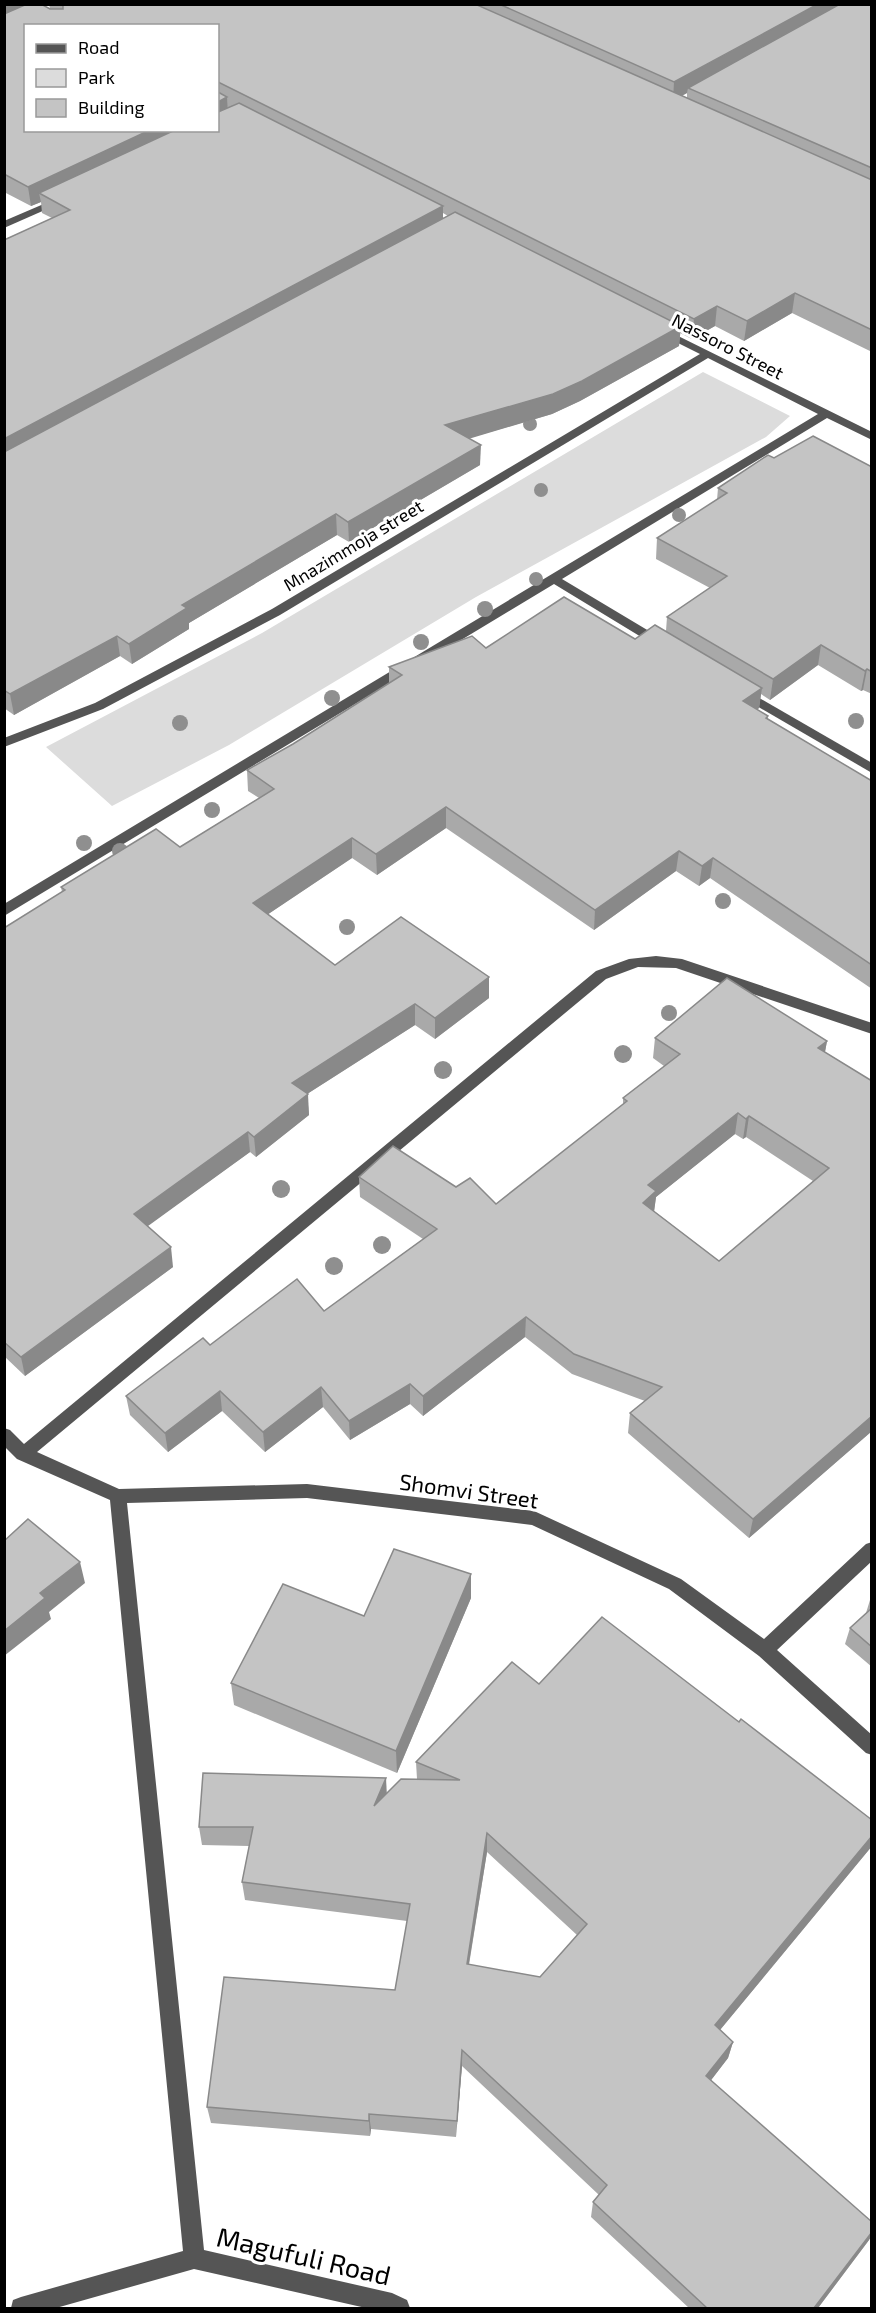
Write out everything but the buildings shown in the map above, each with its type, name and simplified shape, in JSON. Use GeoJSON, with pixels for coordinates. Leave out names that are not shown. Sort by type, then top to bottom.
{"type":"FeatureCollection","features":[{"type":"Feature","properties":{"kind":"street"},"geometry":{"type":"LineString","coordinates":[[4,225],[69,195]]}},
{"type":"Feature","properties":{"kind":"street","name":"Nassoro Street"},"geometry":{"type":"LineString","coordinates":[[655,327],[872,437]]}},
{"type":"Feature","properties":{"kind":"street","name":"Mnazimmoja street"},"geometry":{"type":"LineString","coordinates":[[4,743],[99,706],[276,612],[708,354]]}},
{"type":"Feature","properties":{"kind":"street"},"geometry":{"type":"LineString","coordinates":[[4,910],[826,414]]}},
{"type":"Feature","properties":{"kind":"street"},"geometry":{"type":"LineString","coordinates":[[552,578],[672,650]]}},
{"type":"Feature","properties":{"kind":"street"},"geometry":{"type":"LineString","coordinates":[[732,686],[872,769]]}},
{"type":"Feature","properties":{"kind":"street"},"geometry":{"type":"LineString","coordinates":[[23,1454],[601,975],[625,963],[651,959],[677,963],[872,1029]]}},
{"type":"Feature","properties":{"kind":"street","name":"Shomvi Street"},"geometry":{"type":"LineString","coordinates":[[4,1435],[23,1454],[118,1496],[307,1491],[534,1518],[675,1584],[765,1650],[872,1747]]}},
{"type":"Feature","properties":{"kind":"street"},"geometry":{"type":"LineString","coordinates":[[118,1496],[194,2258]]}},
{"type":"Feature","properties":{"kind":"street"},"geometry":{"type":"LineString","coordinates":[[765,1650],[872,1549]]}},
{"type":"Feature","properties":{"kind":"street","name":"Magufuli Road"},"geometry":{"type":"LineString","coordinates":[[21,2308],[194,2258],[392,2304],[399,2308]]}},
{"type":"Feature","properties":{"kind":"green space"},"geometry":{"type":"Polygon","coordinates":[[[703,372],[790,416],[766,437],[476,597],[229,745],[112,806],[46,747],[262,633],[703,372]]]}}]}
